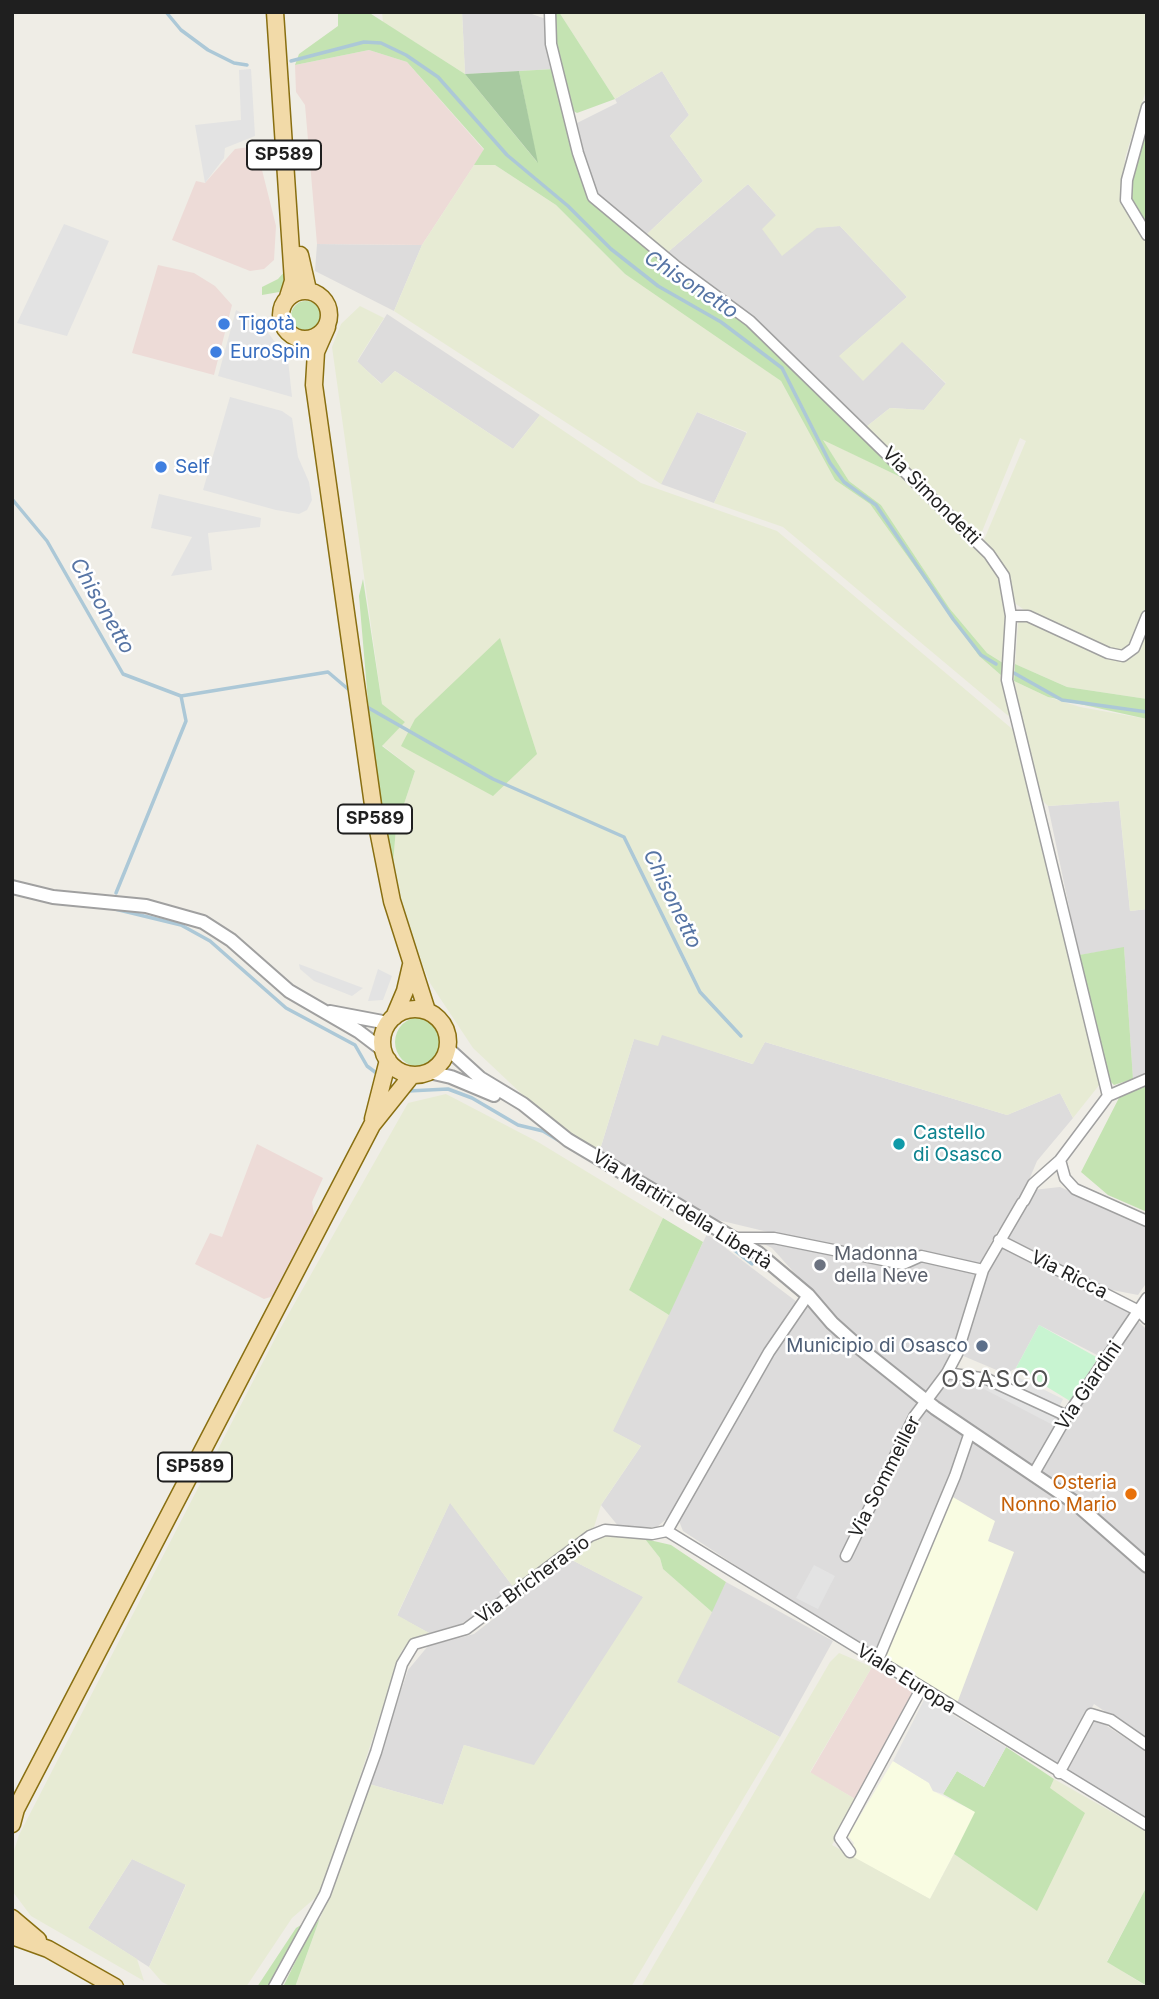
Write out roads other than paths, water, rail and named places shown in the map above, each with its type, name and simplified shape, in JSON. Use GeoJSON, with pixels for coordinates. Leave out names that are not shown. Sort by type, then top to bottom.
{"type":"FeatureCollection","features":[{"type":"Feature","properties":{"kind":"main road","name":"SP589"},"geometry":{"type":"LineString","coordinates":[[275,12],[293,281],[282,306],[281,318],[301,349],[314,385]]}},
{"type":"Feature","properties":{"kind":"main road","name":"SP589"},"geometry":{"type":"LineString","coordinates":[[282,12],[299,253],[308,290],[316,292],[327,303],[330,311],[327,327],[316,352],[314,385],[373,805],[392,901],[427,1011],[435,1016],[446,1030],[447,1048]]}},
{"type":"Feature","properties":{"kind":"main road"},"geometry":{"type":"LineString","coordinates":[[288,297],[308,290]]}},
{"type":"Feature","properties":{"kind":"main road"},"geometry":{"type":"LineString","coordinates":[[291,335],[299,338],[315,337],[327,327]]}},
{"type":"Feature","properties":{"kind":"main road","name":"SP589"},"geometry":{"type":"LineString","coordinates":[[372,1125],[385,1055],[382,1041],[405,991],[412,963]]}},
{"type":"Feature","properties":{"kind":"main road"},"geometry":{"type":"LineString","coordinates":[[391,1020],[409,1010],[427,1011]]}},
{"type":"Feature","properties":{"kind":"main road"},"geometry":{"type":"LineString","coordinates":[[429,1072],[437,1066],[447,1048]]}},
{"type":"Feature","properties":{"kind":"main road"},"geometry":{"type":"LineString","coordinates":[[385,1055],[402,1072],[412,1075]]}},
{"type":"Feature","properties":{"kind":"main road","name":"SP589"},"geometry":{"type":"LineString","coordinates":[[14,1815],[372,1125],[412,1075],[429,1072]]}},
{"type":"Feature","properties":{"kind":"main road"},"geometry":{"type":"LineString","coordinates":[[12,1918],[48,1949]]}},
{"type":"Feature","properties":{"kind":"main road"},"geometry":{"type":"LineString","coordinates":[[12,1936],[48,1949],[115,1987]]}},
{"type":"Feature","properties":{"kind":"street","name":"Via Simondetti"},"geometry":{"type":"LineString","coordinates":[[550,12],[551,44],[578,153],[593,197],[677,267],[750,321],[989,554],[1004,576],[1011,616],[1007,680],[1108,1096]]}},
{"type":"Feature","properties":{"kind":"street"},"geometry":{"type":"LineString","coordinates":[[1147,107],[1127,180],[1126,200],[1147,235]]}},
{"type":"Feature","properties":{"kind":"street"},"geometry":{"type":"LineString","coordinates":[[1011,616],[1028,616],[1108,653],[1123,656],[1133,648],[1147,616]]}},
{"type":"Feature","properties":{"kind":"street"},"geometry":{"type":"LineString","coordinates":[[12,887],[53,897],[146,906],[203,922],[231,940],[289,991],[317,1010],[358,1031],[385,1055]]}},
{"type":"Feature","properties":{"kind":"street"},"geometry":{"type":"LineString","coordinates":[[317,1010],[391,1020]]}},
{"type":"Feature","properties":{"kind":"street","name":"SP589"},"geometry":{"type":"LineString","coordinates":[[447,1048],[480,1078],[523,1104],[541,1119]]}},
{"type":"Feature","properties":{"kind":"street","name":"SP589"},"geometry":{"type":"LineString","coordinates":[[429,1072],[473,1085],[541,1119]]}},
{"type":"Feature","properties":{"kind":"street"},"geometry":{"type":"LineString","coordinates":[[1108,1096],[1147,1079]]}},
{"type":"Feature","properties":{"kind":"street","name":"Via Sommeiller"},"geometry":{"type":"LineString","coordinates":[[846,1556],[925,1399],[947,1373],[957,1354],[983,1270],[999,1240],[1034,1184],[1060,1160],[1108,1096]]}},
{"type":"Feature","properties":{"kind":"street","name":"Via Martiri della Libertà"},"geometry":{"type":"LineString","coordinates":[[541,1119],[618,1171],[736,1238],[808,1295],[832,1323],[925,1399],[1074,1502],[1147,1566]]}},
{"type":"Feature","properties":{"kind":"street"},"geometry":{"type":"LineString","coordinates":[[1060,1160],[1065,1178],[1075,1189],[1147,1221]]}},
{"type":"Feature","properties":{"kind":"street"},"geometry":{"type":"LineString","coordinates":[[736,1238],[774,1238],[902,1264],[921,1256],[983,1270]]}},
{"type":"Feature","properties":{"kind":"street","name":"Via Ricca"},"geometry":{"type":"LineString","coordinates":[[999,1240],[1143,1315]]}},
{"type":"Feature","properties":{"kind":"street"},"geometry":{"type":"LineString","coordinates":[[667,1531],[769,1352],[808,1295]]}},
{"type":"Feature","properties":{"kind":"street","name":"Via Giardini"},"geometry":{"type":"LineString","coordinates":[[1033,1475],[1067,1416],[1143,1315],[1147,1298]]}},
{"type":"Feature","properties":{"kind":"street"},"geometry":{"type":"LineString","coordinates":[[947,1373],[987,1379],[1067,1416]]}},
{"type":"Feature","properties":{"kind":"street"},"geometry":{"type":"LineString","coordinates":[[877,1662],[955,1476],[970,1432]]}},
{"type":"Feature","properties":{"kind":"street","name":"Via Bricherasio"},"geometry":{"type":"LineString","coordinates":[[274,1987],[325,1895],[376,1752],[402,1664],[414,1644],[466,1629],[590,1536],[605,1530],[652,1534],[667,1531]]}},
{"type":"Feature","properties":{"kind":"street","name":"Viale Europa"},"geometry":{"type":"LineString","coordinates":[[667,1531],[1147,1825]]}},
{"type":"Feature","properties":{"kind":"street"},"geometry":{"type":"LineString","coordinates":[[850,1852],[840,1839],[921,1689]]}},
{"type":"Feature","properties":{"kind":"street"},"geometry":{"type":"LineString","coordinates":[[1059,1773],[1091,1714],[1111,1720],[1147,1745]]}},
{"type":"Feature","properties":{"kind":"waterway","name":"Chisonetto"},"geometry":{"type":"LineString","coordinates":[[166,12],[181,30],[208,50],[234,63],[247,65]]}},
{"type":"Feature","properties":{"kind":"waterway","name":"Chisonetto"},"geometry":{"type":"LineString","coordinates":[[291,61],[364,42],[381,43],[406,55],[438,77],[507,155],[568,206],[611,249],[658,286],[721,322],[782,368],[830,463],[844,482],[876,505],[953,619],[981,655],[996,664]]}},
{"type":"Feature","properties":{"kind":"waterway","name":"Chisonetto"},"geometry":{"type":"LineString","coordinates":[[12,499],[47,541],[123,674],[181,696],[328,672],[348,689]]}},
{"type":"Feature","properties":{"kind":"waterway","name":"Chisonetto"},"geometry":{"type":"LineString","coordinates":[[1014,673],[1062,700],[1147,712]]}},
{"type":"Feature","properties":{"kind":"waterway"},"geometry":{"type":"LineString","coordinates":[[116,893],[186,721],[181,696]]}},
{"type":"Feature","properties":{"kind":"waterway","name":"Chisonetto"},"geometry":{"type":"LineString","coordinates":[[367,707],[493,779],[624,837],[700,992],[741,1036]]}},
{"type":"Feature","properties":{"kind":"waterway"},"geometry":{"type":"LineString","coordinates":[[115,909],[181,925],[210,941],[286,1008],[355,1045],[367,1066],[379,1075]]}},
{"type":"Feature","properties":{"kind":"waterway"},"geometry":{"type":"LineString","coordinates":[[408,1091],[448,1089],[472,1098],[518,1125],[543,1131],[558,1140]]}},
{"type":"Feature","properties":{"kind":"waterway"},"geometry":{"type":"LineString","coordinates":[[709,1230],[752,1264]]}},
{"type":"Feature","properties":{"kind":"place","name":"Tigotà"},"geometry":{"type":"Point","coordinates":[224,324]}},
{"type":"Feature","properties":{"kind":"place","name":"EuroSpin"},"geometry":{"type":"Point","coordinates":[216,352]}},
{"type":"Feature","properties":{"kind":"place","name":"Self"},"geometry":{"type":"Point","coordinates":[161,467]}},
{"type":"Feature","properties":{"kind":"place","name":"Castello di Osasco"},"geometry":{"type":"Point","coordinates":[899,1144]}},
{"type":"Feature","properties":{"kind":"place","name":"Madonna della Neve"},"geometry":{"type":"Point","coordinates":[820,1265]}},
{"type":"Feature","properties":{"kind":"place","name":"Municipio di Osasco"},"geometry":{"type":"Point","coordinates":[982,1346]}},
{"type":"Feature","properties":{"kind":"place","name":"Osteria Nonno Mario"},"geometry":{"type":"Point","coordinates":[1131,1494]}},
{"type":"Feature","properties":{"kind":"district","name":"OSASCO"},"geometry":{"type":"Point","coordinates":[996,1380]}}]}
